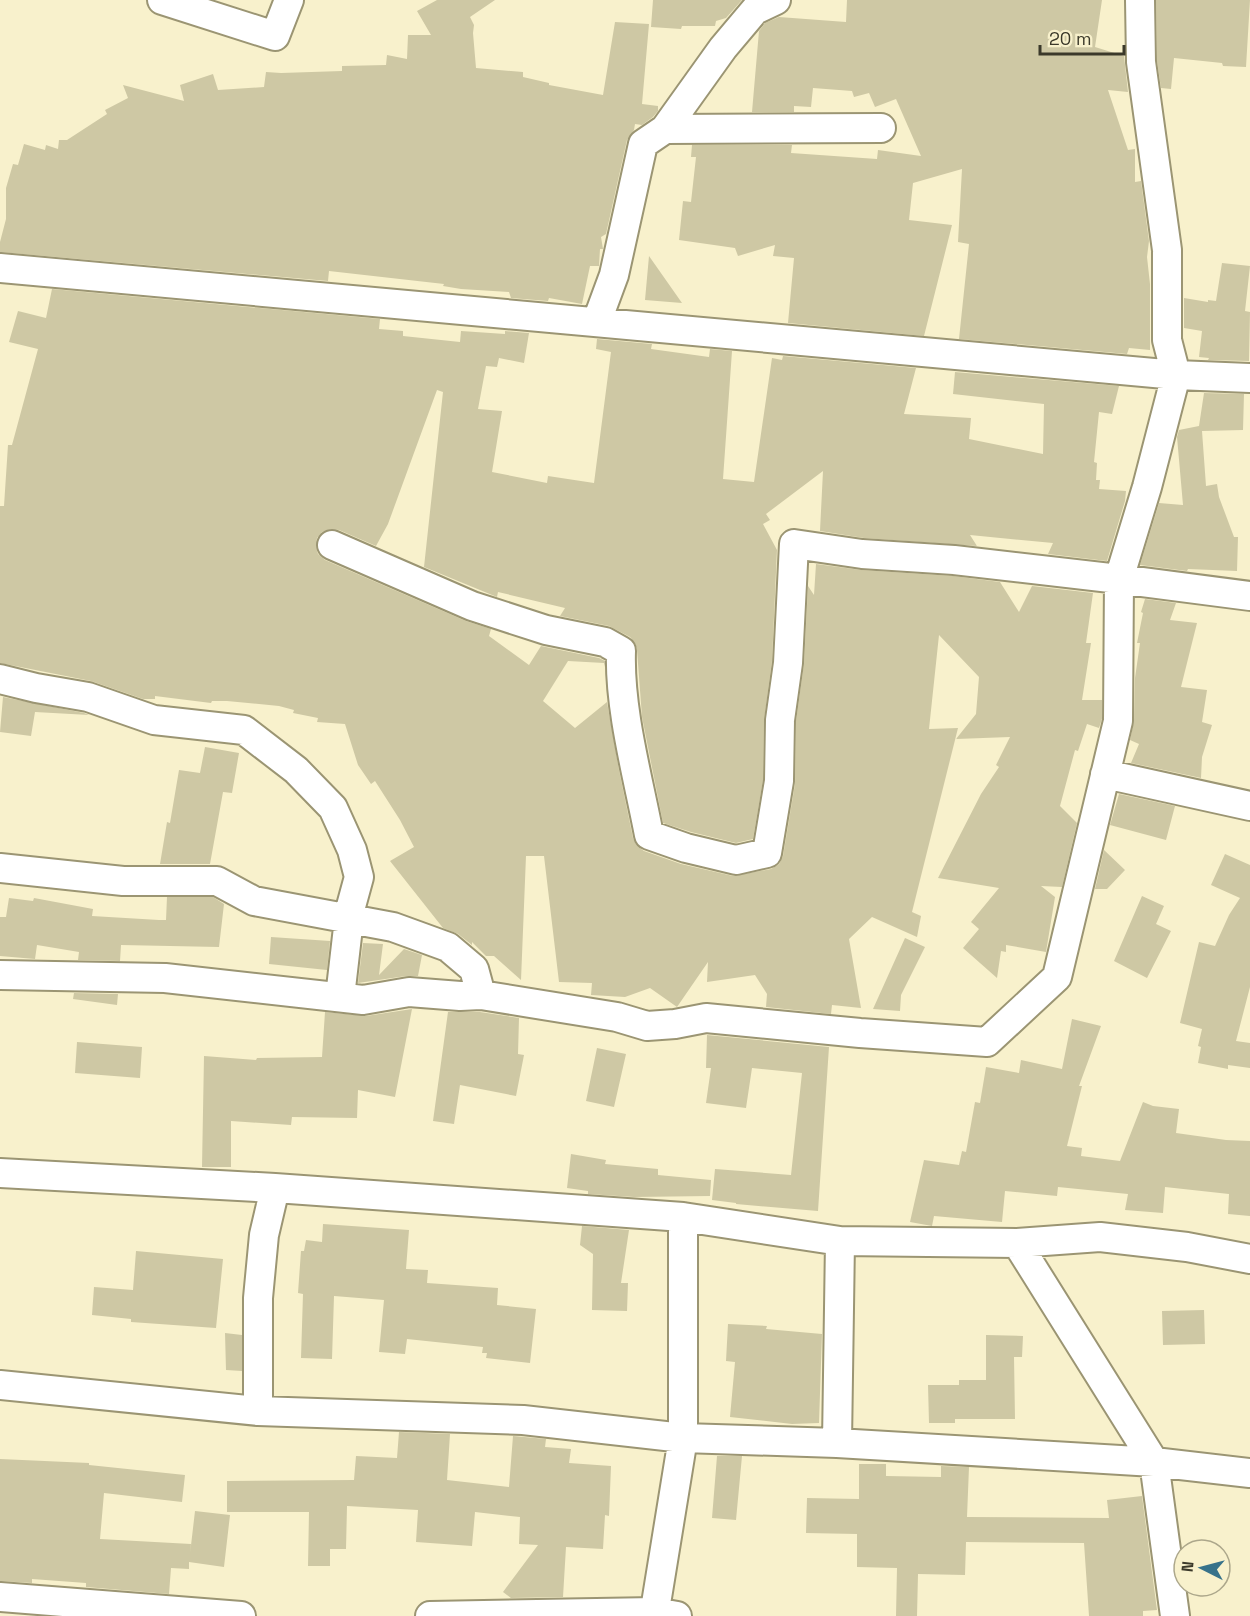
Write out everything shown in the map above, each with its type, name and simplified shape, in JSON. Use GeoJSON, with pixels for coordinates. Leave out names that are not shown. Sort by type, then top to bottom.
{"type":"FeatureCollection","features":[{"type":"Feature","properties":{"kind":"street"},"geometry":{"type":"LineString","coordinates":[[162,0],[275,36],[290,0]]}},
{"type":"Feature","properties":{"kind":"street"},"geometry":{"type":"LineString","coordinates":[[597,321],[614,275],[643,144],[665,129],[723,48],[755,10],[776,0]]}},
{"type":"Feature","properties":{"kind":"street"},"geometry":{"type":"LineString","coordinates":[[0,975],[165,978],[363,1000],[409,992],[460,996],[481,995],[617,1017],[646,1026],[675,1024],[706,1017],[860,1033],[987,1042],[1057,976],[1118,721],[1119,579],[1147,487],[1176,375],[1167,340],[1167,250],[1141,62],[1140,0]]}},
{"type":"Feature","properties":{"kind":"street"},"geometry":{"type":"LineString","coordinates":[[665,129],[881,128]]}},
{"type":"Feature","properties":{"kind":"street"},"geometry":{"type":"LineString","coordinates":[[0,268],[1176,375],[1250,378]]}},
{"type":"Feature","properties":{"kind":"street"},"geometry":{"type":"LineString","coordinates":[[332,545],[472,606],[546,630],[605,642],[621,651],[620,670],[630,742],[649,835],[686,848],[736,860],[767,853],[779,781],[780,720],[788,663],[794,544],[862,555],[954,560],[1250,596]]}},
{"type":"Feature","properties":{"kind":"street"},"geometry":{"type":"LineString","coordinates":[[0,679],[88,697],[154,720],[244,730],[296,770],[333,808],[352,850],[358,878],[349,919],[340,997]]}},
{"type":"Feature","properties":{"kind":"street"},"geometry":{"type":"LineString","coordinates":[[1105,774],[1250,806]]}},
{"type":"Feature","properties":{"kind":"street"},"geometry":{"type":"LineString","coordinates":[[0,868],[123,881],[217,881],[254,901],[393,927],[448,946],[474,969],[481,995]]}},
{"type":"Feature","properties":{"kind":"street"},"geometry":{"type":"LineString","coordinates":[[0,1173],[275,1188],[682,1218],[840,1240],[1017,1243],[1100,1237],[1187,1247],[1250,1259]]}},
{"type":"Feature","properties":{"kind":"street"},"geometry":{"type":"LineString","coordinates":[[258,1411],[258,1298],[264,1235],[275,1188]]}},
{"type":"Feature","properties":{"kind":"street"},"geometry":{"type":"LineString","coordinates":[[430,1616],[662,1615],[683,1438],[682,1218]]}},
{"type":"Feature","properties":{"kind":"street"},"geometry":{"type":"LineString","coordinates":[[837,1443],[840,1240]]}},
{"type":"Feature","properties":{"kind":"street"},"geometry":{"type":"LineString","coordinates":[[1017,1243],[1154,1462],[1175,1616]]}},
{"type":"Feature","properties":{"kind":"street"},"geometry":{"type":"LineString","coordinates":[[0,1385],[258,1411],[523,1420],[683,1438],[837,1443],[1154,1462],[1250,1473]]}},
{"type":"Feature","properties":{"kind":"street"},"geometry":{"type":"LineString","coordinates":[[0,1597],[241,1616]]}},
{"type":"Feature","properties":{"kind":"building"},"geometry":{"type":"Polygon","coordinates":[[[437,0],[495,0],[470,17],[474,25],[476,68],[523,72],[523,77],[549,83],[549,85],[603,95],[615,22],[649,24],[642,104],[658,106],[658,111],[642,125],[635,124],[627,140],[606,234],[601,237],[603,249],[600,249],[599,266],[590,266],[582,304],[549,298],[548,301],[511,298],[509,292],[461,289],[443,286],[444,284],[329,271],[328,281],[0,252],[6,219],[6,188],[13,164],[18,165],[24,144],[45,150],[46,145],[58,149],[59,140],[67,140],[107,114],[105,110],[128,98],[123,85],[184,101],[180,85],[213,74],[218,90],[264,87],[266,72],[342,71],[342,66],[386,65],[387,55],[407,59],[408,35],[431,35],[417,11],[437,0]]]}},
{"type":"Feature","properties":{"kind":"building"},"geometry":{"type":"Polygon","coordinates":[[[653,0],[742,0],[726,18],[716,21],[715,26],[682,26],[681,29],[651,27],[653,0]]]}},
{"type":"Feature","properties":{"kind":"building"},"geometry":{"type":"Polygon","coordinates":[[[847,0],[1102,0],[1095,47],[1124,56],[1128,92],[1108,90],[1128,150],[1135,149],[1135,182],[1141,181],[1149,241],[1147,257],[1150,284],[1150,350],[1129,348],[1127,354],[959,339],[969,244],[958,242],[962,169],[913,183],[909,220],[952,225],[924,336],[788,323],[794,258],[773,256],[775,245],[738,256],[735,248],[679,240],[683,201],[691,202],[696,157],[691,157],[692,145],[792,145],[791,153],[877,159],[878,150],[921,156],[896,99],[875,107],[869,93],[854,97],[852,91],[813,88],[811,107],[794,106],[794,112],[752,112],[759,31],[765,23],[779,17],[846,22],[847,0]]]}},
{"type":"Feature","properties":{"kind":"building"},"geometry":{"type":"Polygon","coordinates":[[[1156,0],[1250,0],[1246,67],[1223,66],[1222,63],[1174,58],[1171,89],[1161,88],[1157,61],[1156,0]]]}},
{"type":"Feature","properties":{"kind":"building"},"geometry":{"type":"Polygon","coordinates":[[[649,256],[682,303],[645,300],[649,256]]]}},
{"type":"Feature","properties":{"kind":"building"},"geometry":{"type":"Polygon","coordinates":[[[1222,263],[1250,266],[1245,311],[1250,312],[1249,361],[1208,360],[1209,358],[1199,357],[1202,331],[1184,328],[1184,298],[1216,301],[1222,263]]]}},
{"type":"Feature","properties":{"kind":"building"},"geometry":{"type":"Polygon","coordinates":[[[52,289],[380,319],[379,329],[403,331],[403,336],[460,342],[461,331],[529,333],[524,363],[499,358],[497,367],[486,366],[478,409],[502,411],[492,472],[547,483],[548,476],[594,483],[611,352],[596,349],[597,339],[652,344],[651,349],[709,357],[710,349],[732,351],[723,479],[754,482],[772,358],[782,360],[783,356],[916,368],[904,414],[971,418],[969,439],[1043,454],[1044,404],[953,394],[955,372],[1119,386],[1112,414],[1099,412],[1094,462],[1097,463],[1096,480],[1100,480],[1099,489],[1126,491],[1107,561],[1048,554],[1053,543],[970,535],[977,546],[864,538],[820,531],[823,471],[766,514],[770,520],[763,524],[777,550],[772,661],[764,720],[763,780],[753,839],[736,843],[663,823],[642,717],[637,650],[630,637],[609,626],[560,616],[565,608],[498,592],[497,597],[424,567],[443,392],[437,390],[388,524],[376,546],[339,530],[331,529],[322,532],[317,538],[318,554],[325,560],[466,621],[491,629],[489,636],[529,665],[541,646],[605,661],[605,667],[604,663],[568,661],[543,701],[575,728],[607,702],[633,838],[637,846],[644,851],[681,864],[733,876],[771,869],[779,864],[783,856],[795,784],[796,721],[804,664],[808,586],[814,595],[816,564],[1000,582],[1019,612],[1032,586],[1093,593],[1086,643],[1091,643],[1082,700],[1102,700],[1102,719],[1099,728],[1087,724],[1078,751],[1075,750],[1060,806],[1077,823],[1062,887],[1041,886],[1055,897],[1046,952],[1006,945],[1006,952],[1001,951],[997,978],[963,948],[979,929],[971,922],[999,888],[938,878],[981,794],[999,767],[996,765],[1010,737],[956,739],[976,714],[979,677],[939,635],[929,729],[958,728],[912,912],[921,916],[917,937],[872,917],[849,939],[861,1008],[832,1005],[831,1014],[766,1007],[767,994],[755,975],[707,982],[708,962],[677,1007],[650,988],[625,997],[591,995],[592,983],[559,982],[544,856],[526,856],[521,980],[494,956],[486,956],[472,942],[472,945],[458,934],[443,928],[390,861],[414,847],[375,781],[371,784],[358,765],[345,724],[317,722],[318,718],[293,713],[294,710],[279,706],[227,701],[212,701],[211,703],[155,696],[155,699],[143,699],[91,681],[0,663],[0,506],[4,506],[8,445],[12,445],[38,349],[9,342],[18,311],[46,318],[52,289]]]}},
{"type":"Feature","properties":{"kind":"building"},"geometry":{"type":"Polygon","coordinates":[[[1204,393],[1244,394],[1243,430],[1202,431],[1206,486],[1217,484],[1219,497],[1234,537],[1238,537],[1237,571],[1188,569],[1187,571],[1140,565],[1159,503],[1183,505],[1177,437],[1179,430],[1199,426],[1204,393]]]}},
{"type":"Feature","properties":{"kind":"building"},"geometry":{"type":"Polygon","coordinates":[[[1145,599],[1176,603],[1170,620],[1197,623],[1181,687],[1207,690],[1202,722],[1212,725],[1202,757],[1201,778],[1131,763],[1139,744],[1130,740],[1134,721],[1135,678],[1140,643],[1137,643],[1145,599]]]}},
{"type":"Feature","properties":{"kind":"building"},"geometry":{"type":"Polygon","coordinates":[[[3,697],[89,715],[35,712],[31,736],[0,732],[3,697]]]}},
{"type":"Feature","properties":{"kind":"building"},"geometry":{"type":"Polygon","coordinates":[[[205,747],[239,753],[232,793],[223,792],[210,864],[160,864],[179,770],[200,773],[205,747]]]}},
{"type":"Feature","properties":{"kind":"building"},"geometry":{"type":"Polygon","coordinates":[[[1119,794],[1175,806],[1166,840],[1110,825],[1119,794]]]}},
{"type":"Feature","properties":{"kind":"building"},"geometry":{"type":"Polygon","coordinates":[[[1104,850],[1125,870],[1107,889],[1095,889],[1104,850]]]}},
{"type":"Feature","properties":{"kind":"building"},"geometry":{"type":"Polygon","coordinates":[[[1225,854],[1250,865],[1250,987],[1236,1041],[1250,1043],[1250,1068],[1228,1065],[1228,1069],[1198,1063],[1201,1047],[1198,1046],[1202,1029],[1180,1023],[1199,942],[1215,946],[1229,915],[1240,898],[1211,885],[1225,854]]]}},
{"type":"Feature","properties":{"kind":"building"},"geometry":{"type":"Polygon","coordinates":[[[1142,896],[1164,906],[1156,924],[1171,931],[1147,978],[1114,961],[1142,896]]]}},
{"type":"Feature","properties":{"kind":"building"},"geometry":{"type":"Polygon","coordinates":[[[167,897],[213,897],[224,904],[219,947],[121,945],[120,961],[78,960],[79,952],[37,945],[35,959],[0,956],[0,917],[6,917],[9,898],[33,901],[34,898],[93,909],[92,916],[166,920],[167,897]]]}},
{"type":"Feature","properties":{"kind":"building"},"geometry":{"type":"Polygon","coordinates":[[[271,937],[330,941],[327,970],[269,964],[271,937]]]}},
{"type":"Feature","properties":{"kind":"building"},"geometry":{"type":"Polygon","coordinates":[[[905,938],[925,947],[901,995],[900,1011],[873,1009],[905,938]]]}},
{"type":"Feature","properties":{"kind":"building"},"geometry":{"type":"Polygon","coordinates":[[[363,943],[383,944],[379,975],[404,949],[422,955],[418,976],[358,983],[363,943]]]}},
{"type":"Feature","properties":{"kind":"building"},"geometry":{"type":"Polygon","coordinates":[[[74,993],[118,994],[117,1005],[73,999],[74,993]]]}},
{"type":"Feature","properties":{"kind":"building"},"geometry":{"type":"Polygon","coordinates":[[[412,1009],[395,1097],[358,1090],[357,1118],[292,1117],[291,1125],[231,1121],[231,1167],[202,1167],[204,1056],[256,1060],[257,1058],[322,1057],[325,1012],[366,1016],[412,1009]]]}},
{"type":"Feature","properties":{"kind":"building"},"geometry":{"type":"Polygon","coordinates":[[[448,1012],[480,1012],[519,1018],[518,1054],[524,1055],[516,1096],[460,1085],[454,1124],[433,1121],[448,1012]]]}},
{"type":"Feature","properties":{"kind":"building"},"geometry":{"type":"Polygon","coordinates":[[[1072,1019],[1101,1026],[1079,1086],[1082,1086],[1067,1146],[1082,1148],[1081,1156],[1120,1161],[1143,1102],[1153,1106],[1179,1109],[1176,1133],[1250,1141],[1250,1216],[1228,1214],[1229,1194],[1165,1187],[1163,1213],[1125,1210],[1128,1194],[1058,1187],[1057,1196],[1005,1191],[1002,1222],[934,1216],[932,1226],[910,1222],[924,1160],[959,1165],[962,1151],[966,1152],[975,1102],[980,1103],[986,1067],[1019,1073],[1021,1060],[1062,1069],[1072,1019]]]}},
{"type":"Feature","properties":{"kind":"building"},"geometry":{"type":"Polygon","coordinates":[[[707,1035],[829,1047],[818,1211],[712,1200],[715,1169],[791,1175],[802,1073],[752,1068],[746,1108],[706,1103],[711,1068],[706,1068],[707,1035]]]}},
{"type":"Feature","properties":{"kind":"building"},"geometry":{"type":"Polygon","coordinates":[[[77,1042],[142,1047],[140,1078],[75,1073],[77,1042]]]}},
{"type":"Feature","properties":{"kind":"building"},"geometry":{"type":"Polygon","coordinates":[[[597,1048],[626,1054],[614,1107],[586,1101],[597,1048]]]}},
{"type":"Feature","properties":{"kind":"building"},"geometry":{"type":"Polygon","coordinates":[[[571,1154],[606,1160],[605,1164],[658,1169],[658,1175],[711,1180],[710,1196],[634,1197],[588,1194],[588,1191],[567,1188],[571,1154]]]}},
{"type":"Feature","properties":{"kind":"building"},"geometry":{"type":"Polygon","coordinates":[[[323,1224],[409,1230],[406,1269],[428,1270],[427,1283],[498,1288],[497,1305],[536,1309],[530,1363],[486,1358],[487,1353],[482,1353],[483,1347],[407,1339],[405,1354],[379,1352],[384,1300],[334,1296],[332,1359],[301,1358],[303,1294],[298,1293],[301,1251],[304,1251],[306,1240],[322,1242],[323,1224]]]}},
{"type":"Feature","properties":{"kind":"building"},"geometry":{"type":"Polygon","coordinates":[[[582,1226],[629,1230],[621,1283],[628,1283],[627,1311],[592,1310],[593,1254],[580,1245],[582,1226]]]}},
{"type":"Feature","properties":{"kind":"building"},"geometry":{"type":"Polygon","coordinates":[[[136,1251],[223,1259],[216,1328],[131,1322],[131,1319],[92,1315],[94,1287],[133,1290],[136,1251]]]}},
{"type":"Feature","properties":{"kind":"building"},"geometry":{"type":"Polygon","coordinates":[[[1204,1310],[1205,1344],[1163,1345],[1162,1311],[1204,1310]]]}},
{"type":"Feature","properties":{"kind":"building"},"geometry":{"type":"Polygon","coordinates":[[[728,1324],[767,1326],[766,1329],[822,1334],[819,1423],[792,1424],[730,1417],[735,1362],[726,1361],[728,1324]]]}},
{"type":"Feature","properties":{"kind":"building"},"geometry":{"type":"Polygon","coordinates":[[[225,1333],[242,1335],[242,1371],[226,1370],[225,1333]]]}},
{"type":"Feature","properties":{"kind":"building"},"geometry":{"type":"Polygon","coordinates":[[[986,1335],[1023,1336],[1022,1357],[1014,1357],[1015,1419],[955,1419],[955,1423],[929,1423],[928,1385],[959,1385],[959,1380],[986,1380],[986,1335]]]}},
{"type":"Feature","properties":{"kind":"building"},"geometry":{"type":"Polygon","coordinates":[[[399,1432],[450,1434],[447,1480],[509,1487],[513,1436],[546,1439],[545,1447],[571,1449],[569,1463],[611,1466],[609,1516],[605,1515],[603,1549],[566,1547],[563,1597],[511,1598],[503,1592],[538,1545],[519,1544],[520,1517],[475,1512],[472,1546],[416,1542],[418,1510],[347,1506],[346,1549],[330,1549],[330,1566],[308,1566],[309,1512],[227,1512],[227,1481],[354,1480],[356,1456],[397,1458],[399,1432]]]}},
{"type":"Feature","properties":{"kind":"building"},"geometry":{"type":"Polygon","coordinates":[[[717,1456],[742,1456],[736,1520],[712,1518],[717,1456]]]}},
{"type":"Feature","properties":{"kind":"building"},"geometry":{"type":"Polygon","coordinates":[[[0,1459],[89,1463],[89,1465],[185,1475],[182,1502],[104,1493],[100,1539],[191,1544],[190,1554],[195,1511],[230,1515],[224,1567],[189,1562],[189,1569],[171,1568],[169,1594],[86,1587],[86,1583],[32,1579],[32,1583],[0,1581],[0,1459]]]}},
{"type":"Feature","properties":{"kind":"building"},"geometry":{"type":"Polygon","coordinates":[[[859,1464],[886,1464],[886,1476],[941,1477],[941,1466],[969,1467],[967,1517],[1109,1518],[1107,1500],[1142,1496],[1157,1610],[1143,1611],[1143,1616],[1089,1616],[1084,1543],[966,1542],[965,1575],[918,1574],[917,1616],[896,1616],[897,1568],[857,1567],[857,1534],[806,1533],[807,1498],[859,1499],[859,1464]]]}}]}
